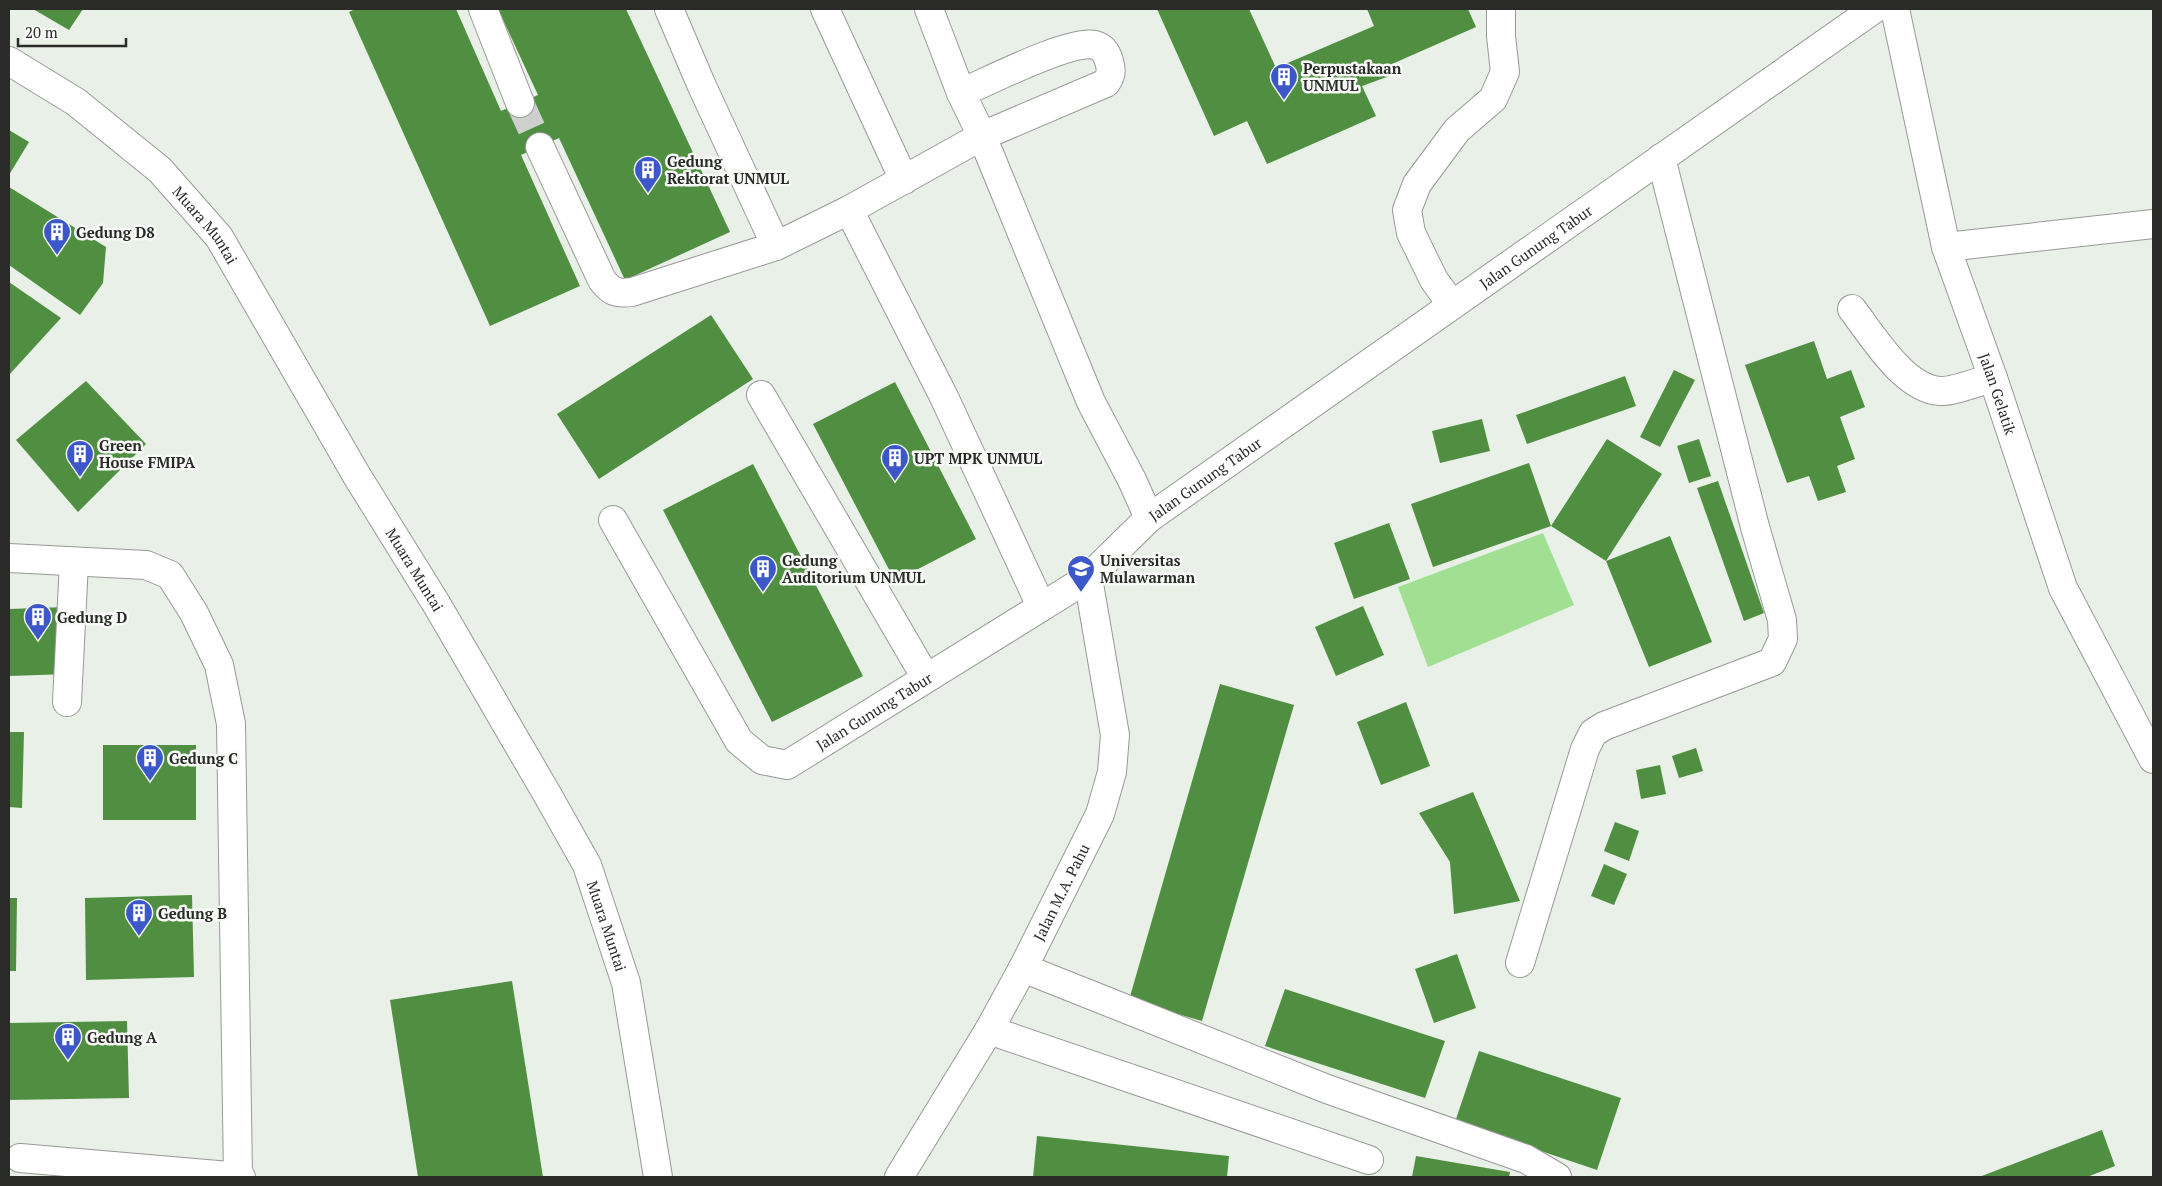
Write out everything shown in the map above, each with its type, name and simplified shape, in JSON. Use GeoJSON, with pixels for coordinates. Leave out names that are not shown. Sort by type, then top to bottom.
{"type":"FeatureCollection","features":[{"type":"Feature","properties":{"kind":"street"},"geometry":{"type":"LineString","coordinates":[[483,9],[520,103]]}},
{"type":"Feature","properties":{"kind":"street"},"geometry":{"type":"LineString","coordinates":[[669,9],[701,84],[776,246]]}},
{"type":"Feature","properties":{"kind":"street"},"geometry":{"type":"LineString","coordinates":[[826,9],[904,180]]}},
{"type":"Feature","properties":{"kind":"street"},"geometry":{"type":"LineString","coordinates":[[929,9],[961,93],[982,136],[1091,402],[1150,518]]}},
{"type":"Feature","properties":{"kind":"street"},"geometry":{"type":"LineString","coordinates":[[1452,305],[1434,280],[1411,233],[1407,210],[1417,184],[1457,130],[1493,99],[1505,72],[1500,36],[1501,9]]}},
{"type":"Feature","properties":{"kind":"street","name":"Jalan Gunung Tabur"},"geometry":{"type":"LineString","coordinates":[[613,520],[740,741],[762,760],[787,764],[1088,578],[1150,518],[1874,9]]}},
{"type":"Feature","properties":{"kind":"street","name":"Jalan Gelatik"},"geometry":{"type":"LineString","coordinates":[[1895,9],[1946,247],[1993,378],[2063,588],[2153,759]]}},
{"type":"Feature","properties":{"kind":"street"},"geometry":{"type":"LineString","coordinates":[[540,146],[602,280],[610,290],[619,293],[632,292],[776,246],[849,210],[982,136],[1106,83],[1111,75],[1109,58],[1104,50],[1095,45],[1082,44],[1050,54],[961,93]]}},
{"type":"Feature","properties":{"kind":"street","name":"Muara Muntai"},"geometry":{"type":"LineString","coordinates":[[9,61],[76,102],[160,170],[220,237],[356,476],[436,605],[542,786],[587,865],[626,982],[658,1177]]}},
{"type":"Feature","properties":{"kind":"street"},"geometry":{"type":"LineString","coordinates":[[1520,963],[1585,749],[1593,734],[1604,726],[1772,662],[1783,639],[1782,620],[1776,596],[1755,528],[1661,158]]}},
{"type":"Feature","properties":{"kind":"street"},"geometry":{"type":"LineString","coordinates":[[849,210],[944,397],[1041,606]]}},
{"type":"Feature","properties":{"kind":"street"},"geometry":{"type":"LineString","coordinates":[[1946,247],[2153,224]]}},
{"type":"Feature","properties":{"kind":"street"},"geometry":{"type":"LineString","coordinates":[[1852,309],[1899,370],[1927,388],[1941,391],[1993,378]]}},
{"type":"Feature","properties":{"kind":"street"},"geometry":{"type":"LineString","coordinates":[[760,395],[926,678]]}},
{"type":"Feature","properties":{"kind":"street"},"geometry":{"type":"LineString","coordinates":[[9,558],[146,565],[170,575],[194,614],[220,665],[231,724],[239,1177],[16,1161]]}},
{"type":"Feature","properties":{"kind":"street"},"geometry":{"type":"LineString","coordinates":[[67,702],[74,562]]}},
{"type":"Feature","properties":{"kind":"street","name":"Jalan M.A. Pahu"},"geometry":{"type":"LineString","coordinates":[[900,1177],[989,1030],[1023,968],[1100,814],[1112,772],[1115,735],[1088,578]]}},
{"type":"Feature","properties":{"kind":"street"},"geometry":{"type":"LineString","coordinates":[[1023,968],[1327,1089],[1526,1159],[1557,1177]]}},
{"type":"Feature","properties":{"kind":"street"},"geometry":{"type":"LineString","coordinates":[[989,1030],[1369,1160]]}},
{"type":"Feature","properties":{"kind":"shaded area","name":"Universitas Mulawarman"},"geometry":{"type":"Polygon","coordinates":[[[9,9],[2153,9],[2153,1177],[9,1177],[9,9]]]}},
{"type":"Feature","properties":{"kind":"green space"},"geometry":{"type":"Polygon","coordinates":[[[1543,533],[1574,605],[1428,667],[1398,587],[1543,533]]]}},
{"type":"Feature","properties":{"kind":"building"},"geometry":{"type":"Polygon","coordinates":[[[33,9],[83,9],[69,30],[33,9]]]}},
{"type":"Feature","properties":{"kind":"building","name":"Gedung Rektorat UNMUL"},"geometry":{"type":"Polygon","coordinates":[[[355,9],[456,9],[501,111],[538,95],[498,9],[626,9],[730,232],[625,280],[559,138],[521,155],[580,286],[490,326],[349,12],[355,9]]]}},
{"type":"Feature","properties":{"kind":"building","name":"Perpustakaan UNMUL"},"geometry":{"type":"Polygon","coordinates":[[[1157,9],[1249,9],[1276,68],[1374,26],[1367,9],[1468,9],[1476,27],[1392,64],[1395,74],[1362,86],[1376,116],[1267,164],[1247,121],[1214,136],[1157,9]]]}},
{"type":"Feature","properties":{"kind":"building"},"geometry":{"type":"Polygon","coordinates":[[[9,130],[29,142],[9,175],[9,130]]]}},
{"type":"Feature","properties":{"kind":"building","name":"Gedung D8"},"geometry":{"type":"Polygon","coordinates":[[[9,187],[106,247],[103,283],[80,315],[9,265],[9,187]]]}},
{"type":"Feature","properties":{"kind":"building"},"geometry":{"type":"Polygon","coordinates":[[[9,282],[61,318],[9,375],[9,282]]]}},
{"type":"Feature","properties":{"kind":"building"},"geometry":{"type":"Polygon","coordinates":[[[711,315],[753,379],[599,479],[557,414],[711,315]]]}},
{"type":"Feature","properties":{"kind":"building"},"geometry":{"type":"Polygon","coordinates":[[[1814,341],[1827,379],[1851,370],[1865,407],[1840,417],[1855,459],[1837,466],[1846,492],[1818,501],[1809,476],[1787,483],[1745,365],[1814,341]]]}},
{"type":"Feature","properties":{"kind":"building"},"geometry":{"type":"Polygon","coordinates":[[[1674,370],[1695,380],[1660,447],[1640,437],[1674,370]]]}},
{"type":"Feature","properties":{"kind":"building"},"geometry":{"type":"Polygon","coordinates":[[[1625,376],[1636,406],[1527,444],[1516,415],[1625,376]]]}},
{"type":"Feature","properties":{"kind":"building","name":"Green House FMIPA"},"geometry":{"type":"Polygon","coordinates":[[[86,381],[146,444],[78,512],[16,440],[86,381]]]}},
{"type":"Feature","properties":{"kind":"building","name":"UPT MPK UNMUL"},"geometry":{"type":"Polygon","coordinates":[[[895,382],[976,539],[895,581],[813,424],[895,382]]]}},
{"type":"Feature","properties":{"kind":"building"},"geometry":{"type":"Polygon","coordinates":[[[1482,419],[1490,451],[1440,463],[1432,431],[1482,419]]]}},
{"type":"Feature","properties":{"kind":"building"},"geometry":{"type":"Polygon","coordinates":[[[1607,439],[1662,474],[1606,561],[1551,526],[1607,439]]]}},
{"type":"Feature","properties":{"kind":"building"},"geometry":{"type":"Polygon","coordinates":[[[1699,439],[1711,476],[1689,483],[1677,446],[1699,439]]]}},
{"type":"Feature","properties":{"kind":"building"},"geometry":{"type":"Polygon","coordinates":[[[1529,463],[1551,526],[1433,567],[1411,504],[1529,463]]]}},
{"type":"Feature","properties":{"kind":"building","name":"Gedung Auditorium UNMUL"},"geometry":{"type":"Polygon","coordinates":[[[753,464],[863,676],[772,722],[663,510],[753,464]]]}},
{"type":"Feature","properties":{"kind":"building"},"geometry":{"type":"Polygon","coordinates":[[[1718,481],[1764,613],[1744,621],[1697,488],[1718,481]]]}},
{"type":"Feature","properties":{"kind":"building"},"geometry":{"type":"Polygon","coordinates":[[[1389,523],[1410,579],[1354,599],[1334,543],[1389,523]]]}},
{"type":"Feature","properties":{"kind":"building"},"geometry":{"type":"Polygon","coordinates":[[[1670,536],[1712,642],[1649,667],[1606,561],[1670,536]]]}},
{"type":"Feature","properties":{"kind":"building"},"geometry":{"type":"Polygon","coordinates":[[[1363,606],[1384,655],[1336,676],[1315,627],[1363,606]]]}},
{"type":"Feature","properties":{"kind":"building","name":"Gedung D"},"geometry":{"type":"Polygon","coordinates":[[[66,607],[68,674],[9,676],[9,609],[66,607]]]}},
{"type":"Feature","properties":{"kind":"building"},"geometry":{"type":"Polygon","coordinates":[[[1220,684],[1294,705],[1202,1021],[1129,1000],[1220,684]]]}},
{"type":"Feature","properties":{"kind":"building"},"geometry":{"type":"Polygon","coordinates":[[[1406,702],[1430,766],[1381,785],[1357,722],[1406,702]]]}},
{"type":"Feature","properties":{"kind":"building"},"geometry":{"type":"Polygon","coordinates":[[[9,732],[24,732],[22,808],[9,807],[9,732]]]}},
{"type":"Feature","properties":{"kind":"building","name":"Gedung C"},"geometry":{"type":"Polygon","coordinates":[[[103,745],[196,745],[196,820],[103,820],[103,745]]]}},
{"type":"Feature","properties":{"kind":"building"},"geometry":{"type":"Polygon","coordinates":[[[1696,748],[1703,771],[1679,778],[1672,756],[1696,748]]]}},
{"type":"Feature","properties":{"kind":"building"},"geometry":{"type":"Polygon","coordinates":[[[1660,765],[1666,794],[1641,799],[1636,770],[1660,765]]]}},
{"type":"Feature","properties":{"kind":"building"},"geometry":{"type":"Polygon","coordinates":[[[1473,792],[1520,901],[1454,914],[1450,862],[1419,813],[1473,792]]]}},
{"type":"Feature","properties":{"kind":"building"},"geometry":{"type":"Polygon","coordinates":[[[1615,822],[1639,831],[1629,861],[1604,851],[1615,822]]]}},
{"type":"Feature","properties":{"kind":"building"},"geometry":{"type":"Polygon","coordinates":[[[1604,864],[1627,874],[1614,905],[1591,896],[1604,864]]]}},
{"type":"Feature","properties":{"kind":"building","name":"Gedung B"},"geometry":{"type":"Polygon","coordinates":[[[192,895],[194,977],[86,980],[85,898],[192,895]]]}},
{"type":"Feature","properties":{"kind":"building"},"geometry":{"type":"Polygon","coordinates":[[[9,898],[17,898],[16,971],[9,971],[9,898]]]}},
{"type":"Feature","properties":{"kind":"building"},"geometry":{"type":"Polygon","coordinates":[[[1457,954],[1476,1008],[1434,1023],[1415,969],[1457,954]]]}},
{"type":"Feature","properties":{"kind":"building"},"geometry":{"type":"Polygon","coordinates":[[[512,981],[543,1177],[418,1177],[390,1000],[512,981]]]}},
{"type":"Feature","properties":{"kind":"building"},"geometry":{"type":"Polygon","coordinates":[[[1285,989],[1445,1041],[1425,1098],[1265,1046],[1285,989]]]}},
{"type":"Feature","properties":{"kind":"building","name":"Gedung A"},"geometry":{"type":"Polygon","coordinates":[[[127,1021],[129,1098],[9,1100],[9,1023],[127,1021]]]}},
{"type":"Feature","properties":{"kind":"building"},"geometry":{"type":"Polygon","coordinates":[[[1479,1051],[1621,1098],[1597,1170],[1455,1122],[1479,1051]]]}},
{"type":"Feature","properties":{"kind":"building"},"geometry":{"type":"Polygon","coordinates":[[[2102,1130],[2115,1166],[2087,1177],[1979,1177],[2102,1130]]]}},
{"type":"Feature","properties":{"kind":"building"},"geometry":{"type":"Polygon","coordinates":[[[1037,1136],[1229,1156],[1227,1177],[1033,1177],[1037,1136]]]}},
{"type":"Feature","properties":{"kind":"building"},"geometry":{"type":"Polygon","coordinates":[[[1416,1156],[1510,1172],[1509,1177],[1412,1177],[1416,1156]]]}},
{"type":"Feature","properties":{"kind":"tunnel"},"geometry":{"type":"LineString","coordinates":[[520,103],[540,147]]}},
{"type":"Feature","properties":{"kind":"place","name":"Perpustakaan UNMUL"},"geometry":{"type":"Point","coordinates":[1284,101]}},
{"type":"Feature","properties":{"kind":"place","name":"Gedung Rektorat UNMUL"},"geometry":{"type":"Point","coordinates":[648,194]}},
{"type":"Feature","properties":{"kind":"place","name":"Gedung D8"},"geometry":{"type":"Point","coordinates":[57,256]}},
{"type":"Feature","properties":{"kind":"place","name":"Green House FMIPA"},"geometry":{"type":"Point","coordinates":[80,478]}},
{"type":"Feature","properties":{"kind":"place","name":"UPT MPK UNMUL"},"geometry":{"type":"Point","coordinates":[895,482]}},
{"type":"Feature","properties":{"kind":"place","name":"Gedung Auditorium UNMUL"},"geometry":{"type":"Point","coordinates":[763,593]}},
{"type":"Feature","properties":{"kind":"place","name":"Universitas Mulawarman"},"geometry":{"type":"Point","coordinates":[1081,593]}},
{"type":"Feature","properties":{"kind":"place","name":"Gedung D"},"geometry":{"type":"Point","coordinates":[38,641]}},
{"type":"Feature","properties":{"kind":"place","name":"Gedung C"},"geometry":{"type":"Point","coordinates":[150,782]}},
{"type":"Feature","properties":{"kind":"place","name":"Gedung B"},"geometry":{"type":"Point","coordinates":[139,937]}},
{"type":"Feature","properties":{"kind":"place","name":"Gedung A"},"geometry":{"type":"Point","coordinates":[68,1061]}}]}
